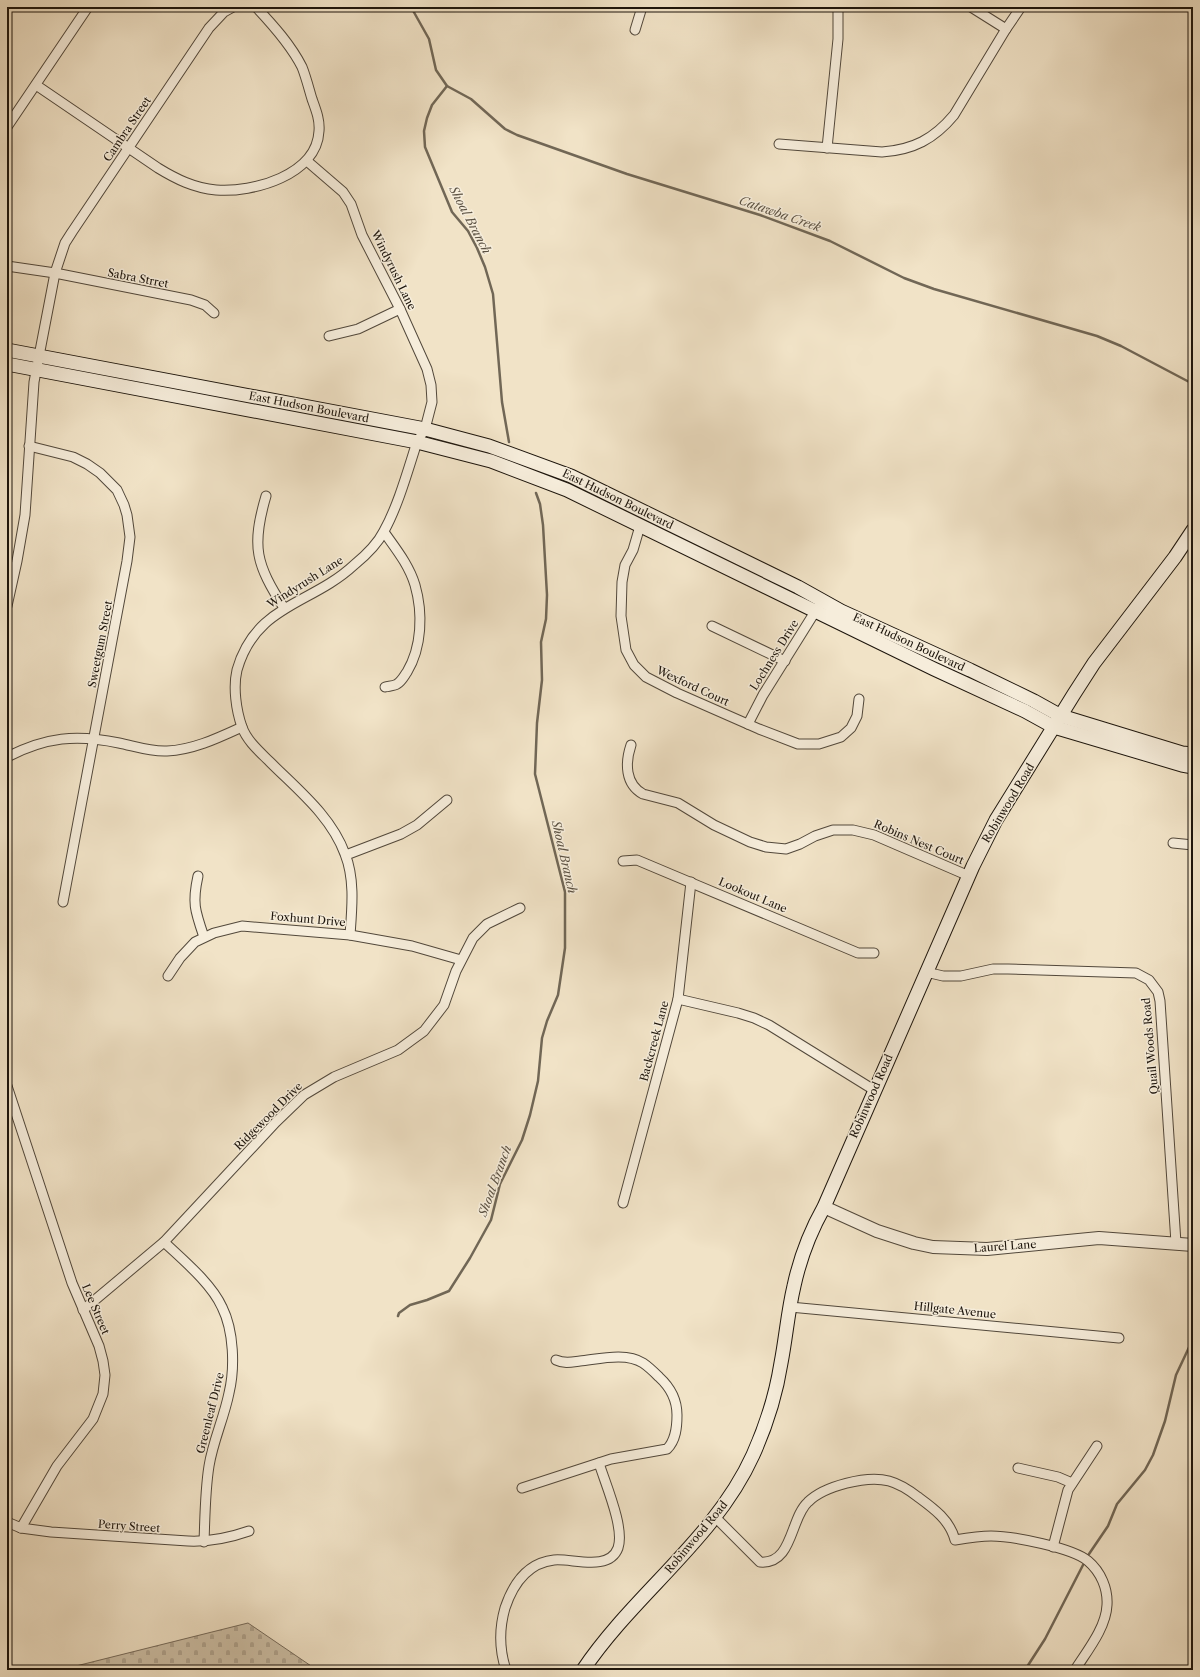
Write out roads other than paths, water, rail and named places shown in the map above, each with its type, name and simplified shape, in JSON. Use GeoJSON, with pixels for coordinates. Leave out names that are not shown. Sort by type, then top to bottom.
{"type":"FeatureCollection","features":[{"type":"Feature","properties":{"kind":"main road","name":"East Hudson Boulevard"},"geometry":{"type":"LineString","coordinates":[[7,350],[425,429],[483,444],[526,458],[571,476],[798,587],[818,605],[1025,711],[1054,728],[1193,767]]}},
{"type":"Feature","properties":{"kind":"main road","name":"East Hudson Boulevard"},"geometry":{"type":"LineString","coordinates":[[7,364],[418,442],[476,456],[543,480],[640,526],[1027,697],[1061,716],[1182,753],[1193,754]]}},
{"type":"Feature","properties":{"kind":"main road"},"geometry":{"type":"LineString","coordinates":[[640,526],[650,514]]}},
{"type":"Feature","properties":{"kind":"main road","name":"Robinwood Road"},"geometry":{"type":"LineString","coordinates":[[583,1670],[607,1637],[714,1518],[744,1473],[770,1413],[781,1365],[790,1306],[801,1259],[810,1235],[824,1207],[969,876],[996,820],[1094,663],[1175,557],[1193,530]]}},
{"type":"Feature","properties":{"kind":"street"},"geometry":{"type":"LineString","coordinates":[[7,127],[88,7]]}},
{"type":"Feature","properties":{"kind":"street","name":"Cambra Street"},"geometry":{"type":"LineString","coordinates":[[7,606],[25,515],[31,402],[36,369],[55,273],[66,243],[209,28],[224,12],[233,7]]}},
{"type":"Feature","properties":{"kind":"street"},"geometry":{"type":"LineString","coordinates":[[36,85],[175,179],[217,190],[258,185],[282,177],[298,169],[307,161],[317,145],[319,119],[302,68],[294,53],[256,7]]}},
{"type":"Feature","properties":{"kind":"street"},"geometry":{"type":"LineString","coordinates":[[635,30],[642,7]]}},
{"type":"Feature","properties":{"kind":"street"},"geometry":{"type":"LineString","coordinates":[[827,148],[838,39],[838,7]]}},
{"type":"Feature","properties":{"kind":"street"},"geometry":{"type":"LineString","coordinates":[[971,7],[1006,29]]}},
{"type":"Feature","properties":{"kind":"street"},"geometry":{"type":"LineString","coordinates":[[779,144],[882,152],[897,151],[911,147],[929,138],[944,127],[954,115],[1021,7]]}},
{"type":"Feature","properties":{"kind":"street","name":"Windyrush Lane"},"geometry":{"type":"LineString","coordinates":[[307,161],[343,192],[351,204],[362,235],[423,358],[431,385],[432,402],[425,429],[418,442],[384,532],[355,565],[345,573],[314,593],[284,608],[267,620],[249,642],[237,671],[235,690],[242,727],[257,748],[324,817],[346,854],[352,881],[350,935]]}},
{"type":"Feature","properties":{"kind":"street","name":"Sabra Strret"},"geometry":{"type":"LineString","coordinates":[[7,266],[55,273],[191,300],[205,305],[214,313]]}},
{"type":"Feature","properties":{"kind":"street"},"geometry":{"type":"LineString","coordinates":[[329,336],[358,329],[400,309]]}},
{"type":"Feature","properties":{"kind":"street","name":"Sweetgum Street"},"geometry":{"type":"LineString","coordinates":[[29,446],[73,457],[100,473],[117,490],[127,515],[130,536],[127,561],[63,902]]}},
{"type":"Feature","properties":{"kind":"street"},"geometry":{"type":"LineString","coordinates":[[266,496],[260,516],[257,534],[259,556],[267,580],[284,608]]}},
{"type":"Feature","properties":{"kind":"street","name":"Wexford Court"},"geometry":{"type":"LineString","coordinates":[[640,526],[633,550],[626,565],[620,599],[622,633],[626,650],[634,665],[646,677],[791,742],[812,745],[841,737],[851,728],[857,716],[859,699]]}},
{"type":"Feature","properties":{"kind":"street"},"geometry":{"type":"LineString","coordinates":[[384,532],[408,568],[419,601],[420,618],[417,648],[410,666],[401,681],[385,687]]}},
{"type":"Feature","properties":{"kind":"street","name":"Lochness Drive"},"geometry":{"type":"LineString","coordinates":[[748,724],[763,695],[818,605]]}},
{"type":"Feature","properties":{"kind":"street"},"geometry":{"type":"LineString","coordinates":[[712,626],[785,661]]}},
{"type":"Feature","properties":{"kind":"street"},"geometry":{"type":"LineString","coordinates":[[7,757],[33,746],[73,737],[94,738],[152,750],[166,751],[197,745],[242,727]]}},
{"type":"Feature","properties":{"kind":"street","name":"Robins Nest Court"},"geometry":{"type":"LineString","coordinates":[[631,745],[628,753],[627,768],[631,784],[638,792],[678,803],[714,825],[750,842],[766,847],[786,849],[833,830],[862,831],[969,876]]}},
{"type":"Feature","properties":{"kind":"street"},"geometry":{"type":"LineString","coordinates":[[346,854],[401,834],[417,825],[447,800]]}},
{"type":"Feature","properties":{"kind":"street"},"geometry":{"type":"LineString","coordinates":[[1174,843],[1193,845]]}},
{"type":"Feature","properties":{"kind":"street","name":"Lookout Lane"},"geometry":{"type":"LineString","coordinates":[[623,861],[637,860],[858,952],[874,953]]}},
{"type":"Feature","properties":{"kind":"street"},"geometry":{"type":"LineString","coordinates":[[198,876],[194,894],[195,910],[204,937]]}},
{"type":"Feature","properties":{"kind":"street","name":"Backcreek Lane"},"geometry":{"type":"LineString","coordinates":[[623,1203],[678,999],[691,882]]}},
{"type":"Feature","properties":{"kind":"street","name":"Ridgewood Drive"},"geometry":{"type":"LineString","coordinates":[[83,1310],[164,1242],[276,1122],[304,1095],[334,1077],[398,1050],[424,1032],[444,1005],[467,947],[480,930],[495,919],[520,908]]}},
{"type":"Feature","properties":{"kind":"street","name":"Foxhunt Drive"},"geometry":{"type":"LineString","coordinates":[[168,976],[184,954],[196,942],[204,937],[233,928],[247,926],[350,935],[412,946],[461,960]]}},
{"type":"Feature","properties":{"kind":"street","name":"Quail Woods Road"},"geometry":{"type":"LineString","coordinates":[[926,972],[943,976],[961,976],[993,969],[1068,970],[1136,973],[1149,980],[1158,992],[1160,1001],[1176,1243]]}},
{"type":"Feature","properties":{"kind":"street"},"geometry":{"type":"LineString","coordinates":[[678,999],[754,1018],[769,1025],[874,1090]]}},
{"type":"Feature","properties":{"kind":"street","name":"Lee Street"},"geometry":{"type":"LineString","coordinates":[[7,1086],[72,1283],[99,1346],[105,1375],[102,1399],[93,1419],[57,1466],[21,1528]]}},
{"type":"Feature","properties":{"kind":"street","name":"Laurel Lane"},"geometry":{"type":"LineString","coordinates":[[824,1207],[877,1231],[914,1243],[933,1247],[987,1249],[1099,1238],[1193,1245]]}},
{"type":"Feature","properties":{"kind":"street","name":"Greenleaf Drive"},"geometry":{"type":"LineString","coordinates":[[164,1242],[200,1277],[211,1290],[222,1307],[230,1334],[233,1366],[232,1380],[226,1406],[216,1434],[209,1466],[204,1542]]}},
{"type":"Feature","properties":{"kind":"street","name":"Hillgate Avenue"},"geometry":{"type":"LineString","coordinates":[[790,1306],[1119,1338]]}},
{"type":"Feature","properties":{"kind":"street"},"geometry":{"type":"LineString","coordinates":[[522,1488],[624,1456],[667,1449],[673,1442],[676,1433],[677,1415],[674,1398],[664,1381],[648,1366],[637,1360],[608,1358],[565,1363],[556,1360]]}},
{"type":"Feature","properties":{"kind":"street"},"geometry":{"type":"LineString","coordinates":[[1053,1547],[1068,1490],[1097,1446]]}},
{"type":"Feature","properties":{"kind":"street"},"geometry":{"type":"LineString","coordinates":[[506,1670],[500,1650],[502,1620],[512,1589],[522,1575],[533,1567],[554,1560],[591,1563],[600,1562],[610,1557],[618,1548],[620,1535],[619,1524],[599,1463]]}},
{"type":"Feature","properties":{"kind":"street"},"geometry":{"type":"LineString","coordinates":[[1018,1468],[1058,1477],[1072,1483]]}},
{"type":"Feature","properties":{"kind":"street"},"geometry":{"type":"LineString","coordinates":[[714,1518],[760,1562],[766,1562],[777,1557],[786,1547],[794,1524],[807,1502],[816,1495],[827,1490],[863,1480],[876,1479],[900,1484],[920,1498],[948,1522],[955,1540],[1001,1536],[1053,1547],[1077,1554],[1088,1561],[1103,1581],[1107,1594],[1107,1606],[1104,1618],[1075,1670]]}},
{"type":"Feature","properties":{"kind":"street","name":"Perry Street"},"geometry":{"type":"LineString","coordinates":[[7,1522],[21,1528],[51,1532],[204,1542],[249,1531]]}},
{"type":"Feature","properties":{"kind":"waterway","name":"Catawba Creek"},"geometry":{"type":"LineString","coordinates":[[411,7],[429,39],[436,70],[447,86],[471,99],[505,129],[517,135],[627,174],[760,215],[830,241],[904,278],[934,289],[1097,336],[1121,346],[1193,384]]}},
{"type":"Feature","properties":{"kind":"waterway","name":"Shoal Branch"},"geometry":{"type":"LineString","coordinates":[[447,86],[432,105],[427,118],[424,131],[425,147],[452,212],[468,231],[477,248],[485,267],[493,294],[502,402],[509,442]]}},
{"type":"Feature","properties":{"kind":"waterway","name":"Shoal Branch"},"geometry":{"type":"LineString","coordinates":[[398,1316],[399,1313],[410,1305],[449,1291],[470,1258],[491,1220],[500,1184],[522,1140],[530,1115],[538,1081],[542,1038],[547,1021],[558,995],[565,948],[565,892],[535,774],[537,723],[542,680],[541,642],[546,619],[547,595],[543,525],[540,504],[536,493]]}},
{"type":"Feature","properties":{"kind":"waterway"},"geometry":{"type":"LineString","coordinates":[[1089,1554],[1108,1526],[1117,1504],[1145,1470],[1153,1455],[1165,1421],[1176,1375],[1192,1341],[1193,1315]]}},
{"type":"Feature","properties":{"kind":"waterway"},"geometry":{"type":"LineString","coordinates":[[1025,1670],[1045,1639],[1083,1565]]}}]}
